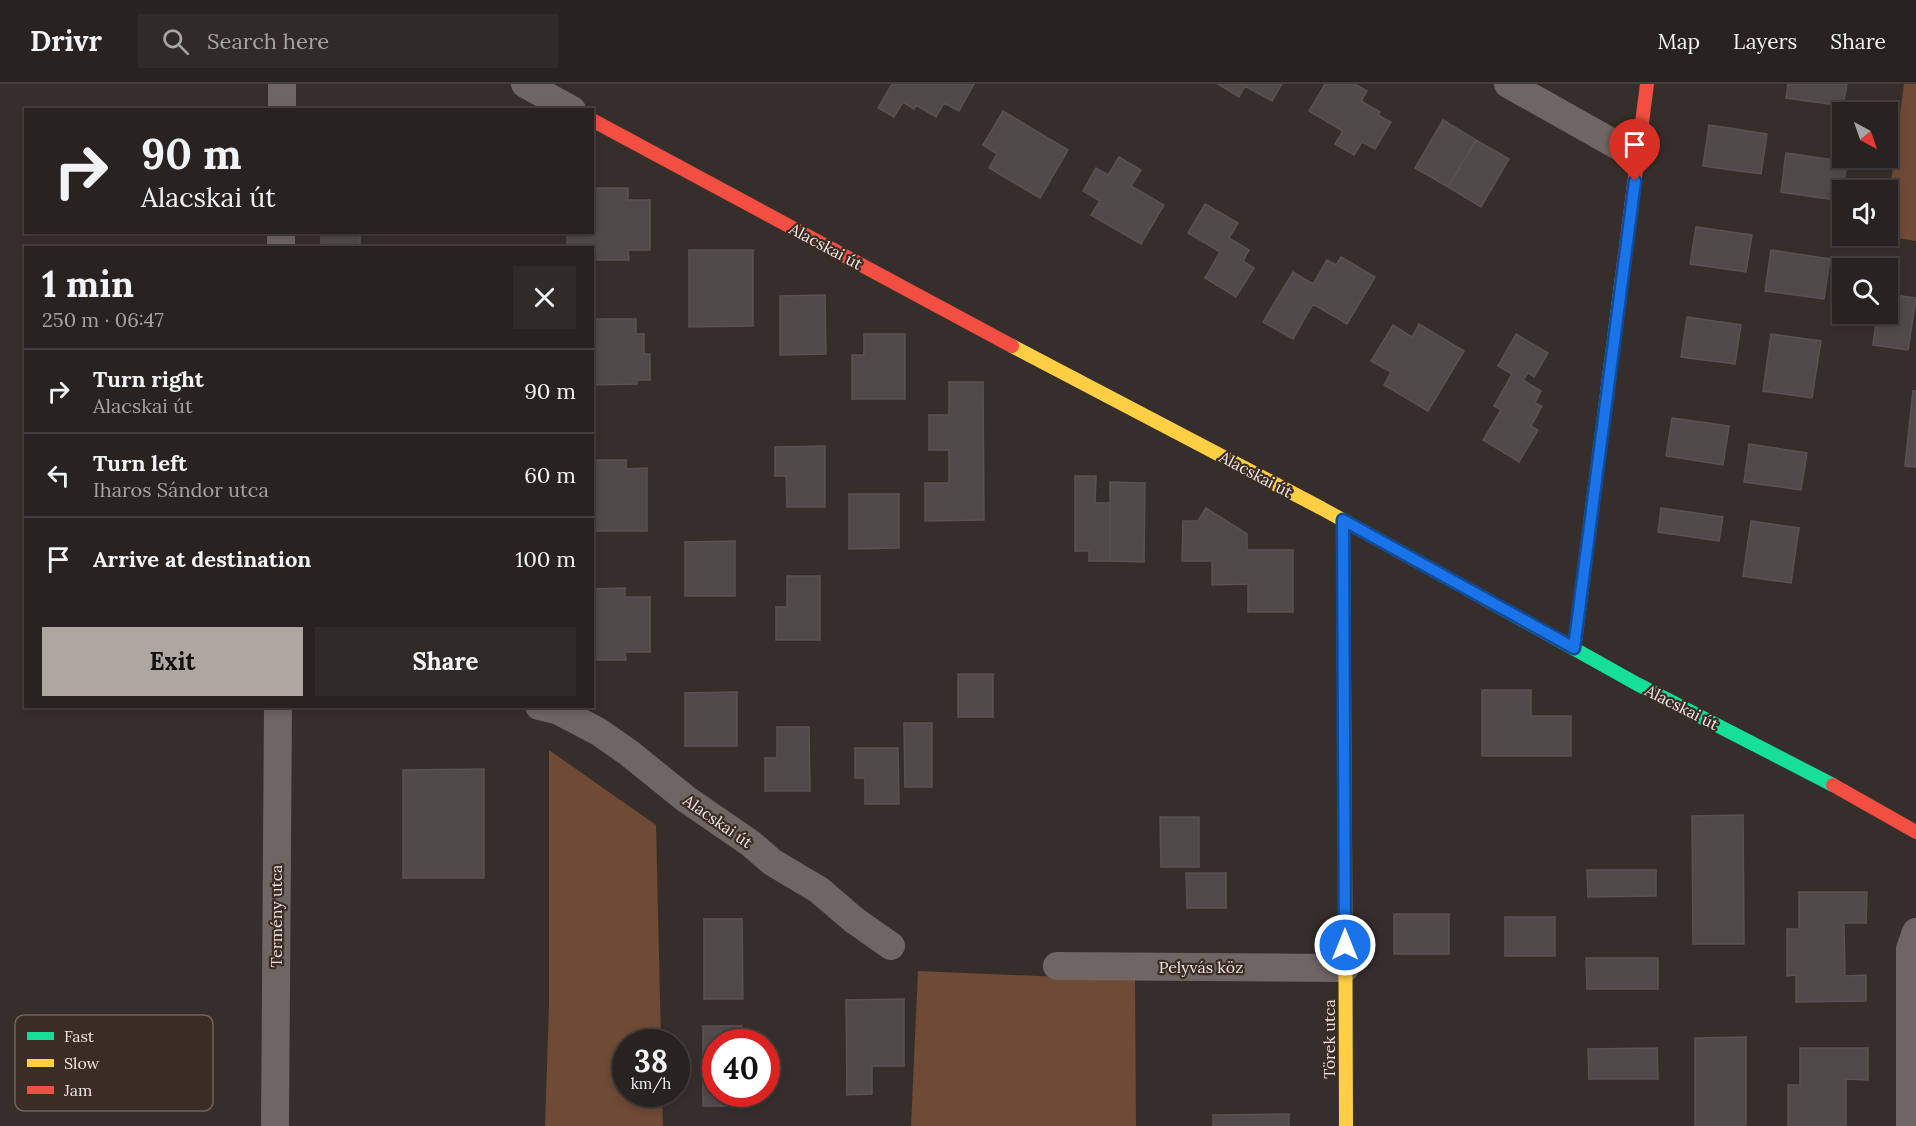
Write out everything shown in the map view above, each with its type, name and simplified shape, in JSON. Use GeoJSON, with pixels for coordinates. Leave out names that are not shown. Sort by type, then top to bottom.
{"type":"FeatureCollection","features":[{"type":"Feature","properties":{"kind":"street"},"geometry":{"type":"LineString","coordinates":[[282,84],[282,108]]}},
{"type":"Feature","properties":{"kind":"street"},"geometry":{"type":"LineString","coordinates":[[525,84],[568,108]]}},
{"type":"Feature","properties":{"kind":"street"},"geometry":{"type":"LineString","coordinates":[[1508,84],[1638,157]]}},
{"type":"Feature","properties":{"kind":"street"},"geometry":{"type":"LineString","coordinates":[[1574,648],[1647,84]]}},
{"type":"Feature","properties":{"kind":"street","name":"Alacskai út"},"geometry":{"type":"LineString","coordinates":[[594,121],[1343,520],[1637,684],[1838,787],[1916,832]]}},
{"type":"Feature","properties":{"kind":"street","name":"Törek utca"},"geometry":{"type":"LineString","coordinates":[[1343,520],[1346,1126]]}},
{"type":"Feature","properties":{"kind":"street","name":"Termény utca"},"geometry":{"type":"LineString","coordinates":[[274,1126],[278,708]]}},
{"type":"Feature","properties":{"kind":"street","name":"Alacskai út"},"geometry":{"type":"LineString","coordinates":[[547,708],[559,711],[599,732],[686,799],[750,843],[772,862],[819,890],[854,920],[891,946]]}},
{"type":"Feature","properties":{"kind":"street"},"geometry":{"type":"LineString","coordinates":[[1910,1126],[1910,949],[1916,932]]}},
{"type":"Feature","properties":{"kind":"street","name":"Pelyvás köz"},"geometry":{"type":"LineString","coordinates":[[1057,966],[1345,968]]}},
{"type":"Feature","properties":{"kind":"shaded area"},"geometry":{"type":"Polygon","coordinates":[[[1904,84],[1916,84],[1916,241],[1898,238],[1898,180],[1891,180],[1893,168],[1898,168],[1898,129],[1904,84]]]}},
{"type":"Feature","properties":{"kind":"shaded area"},"geometry":{"type":"Polygon","coordinates":[[[549,750],[656,825],[661,1029],[612,1029],[612,1107],[662,1107],[663,1126],[545,1126],[549,1006],[549,750]]]}},
{"type":"Feature","properties":{"kind":"shaded area"},"geometry":{"type":"Polygon","coordinates":[[[918,971],[1135,980],[1136,1126],[911,1126],[918,971]]]}},
{"type":"Feature","properties":{"kind":"building"},"geometry":{"type":"Polygon","coordinates":[[[892,84],[974,84],[959,111],[944,103],[936,117],[916,105],[914,109],[903,102],[894,117],[878,108],[892,84]]]}},
{"type":"Feature","properties":{"kind":"building"},"geometry":{"type":"Polygon","coordinates":[[[1218,84],[1282,84],[1272,101],[1245,86],[1239,97],[1218,84]]]}},
{"type":"Feature","properties":{"kind":"building"},"geometry":{"type":"Polygon","coordinates":[[[1325,84],[1355,84],[1367,91],[1361,101],[1380,112],[1378,115],[1391,122],[1375,149],[1362,142],[1354,155],[1335,144],[1343,131],[1309,111],[1325,84]]]}},
{"type":"Feature","properties":{"kind":"building"},"geometry":{"type":"Polygon","coordinates":[[[1788,84],[1847,84],[1844,102],[1832,102],[1832,104],[1786,98],[1788,84]]]}},
{"type":"Feature","properties":{"kind":"building"},"geometry":{"type":"Polygon","coordinates":[[[1003,111],[1068,150],[1040,198],[989,168],[997,154],[983,145],[1003,111]]]}},
{"type":"Feature","properties":{"kind":"building"},"geometry":{"type":"Polygon","coordinates":[[[1443,120],[1476,140],[1448,187],[1415,168],[1443,120]]]}},
{"type":"Feature","properties":{"kind":"building"},"geometry":{"type":"Polygon","coordinates":[[[1709,125],[1767,134],[1761,174],[1703,166],[1709,125]]]}},
{"type":"Feature","properties":{"kind":"building"},"geometry":{"type":"Polygon","coordinates":[[[1476,140],[1509,159],[1481,207],[1448,187],[1476,140]]]}},
{"type":"Feature","properties":{"kind":"building"},"geometry":{"type":"Polygon","coordinates":[[[1786,153],[1832,160],[1832,168],[1846,168],[1844,180],[1832,180],[1832,200],[1781,192],[1786,153]]]}},
{"type":"Feature","properties":{"kind":"building"},"geometry":{"type":"Polygon","coordinates":[[[1119,157],[1141,170],[1131,186],[1164,205],[1141,244],[1091,215],[1100,201],[1083,191],[1096,168],[1108,175],[1119,157]]]}},
{"type":"Feature","properties":{"kind":"building"},"geometry":{"type":"Polygon","coordinates":[[[594,188],[628,188],[628,200],[650,200],[650,250],[628,250],[629,260],[594,260],[594,246],[567,246],[567,234],[594,234],[594,188]]]}},
{"type":"Feature","properties":{"kind":"building"},"geometry":{"type":"Polygon","coordinates":[[[1205,204],[1238,223],[1229,238],[1249,250],[1243,261],[1254,268],[1236,297],[1205,278],[1220,252],[1188,233],[1205,204]]]}},
{"type":"Feature","properties":{"kind":"building"},"geometry":{"type":"Polygon","coordinates":[[[1696,227],[1752,235],[1746,272],[1690,264],[1696,227]]]}},
{"type":"Feature","properties":{"kind":"building"},"geometry":{"type":"Polygon","coordinates":[[[321,234],[360,234],[360,246],[321,246],[321,234]]]}},
{"type":"Feature","properties":{"kind":"building"},"geometry":{"type":"Polygon","coordinates":[[[689,250],[753,250],[753,326],[689,327],[689,250]]]}},
{"type":"Feature","properties":{"kind":"building"},"geometry":{"type":"Polygon","coordinates":[[[1771,250],[1830,259],[1824,299],[1765,291],[1771,250]]]}},
{"type":"Feature","properties":{"kind":"building"},"geometry":{"type":"Polygon","coordinates":[[[1341,257],[1375,277],[1347,324],[1313,304],[1293,339],[1263,322],[1293,272],[1313,284],[1327,260],[1336,265],[1341,257]]]}},
{"type":"Feature","properties":{"kind":"building"},"geometry":{"type":"Polygon","coordinates":[[[825,295],[826,354],[780,355],[780,296],[825,295]]]}},
{"type":"Feature","properties":{"kind":"building"},"geometry":{"type":"Polygon","coordinates":[[[1898,296],[1916,298],[1908,350],[1873,345],[1876,324],[1898,324],[1898,296]]]}},
{"type":"Feature","properties":{"kind":"building"},"geometry":{"type":"Polygon","coordinates":[[[1687,317],[1741,325],[1735,364],[1681,357],[1687,317]]]}},
{"type":"Feature","properties":{"kind":"building"},"geometry":{"type":"Polygon","coordinates":[[[594,319],[636,319],[636,334],[644,334],[644,354],[650,354],[650,380],[637,380],[637,384],[594,385],[594,319]]]}},
{"type":"Feature","properties":{"kind":"building"},"geometry":{"type":"Polygon","coordinates":[[[1419,324],[1464,351],[1428,411],[1384,385],[1391,372],[1371,361],[1393,325],[1412,337],[1419,324]]]}},
{"type":"Feature","properties":{"kind":"building"},"geometry":{"type":"Polygon","coordinates":[[[864,334],[905,334],[905,399],[852,399],[852,355],[864,355],[864,334]]]}},
{"type":"Feature","properties":{"kind":"building"},"geometry":{"type":"Polygon","coordinates":[[[1516,334],[1548,353],[1534,377],[1528,373],[1523,380],[1541,391],[1535,403],[1542,406],[1531,426],[1538,430],[1519,462],[1483,440],[1501,410],[1494,406],[1512,374],[1498,366],[1516,334]]]}},
{"type":"Feature","properties":{"kind":"building"},"geometry":{"type":"Polygon","coordinates":[[[1771,334],[1821,341],[1812,398],[1763,391],[1771,334]]]}},
{"type":"Feature","properties":{"kind":"building"},"geometry":{"type":"Polygon","coordinates":[[[949,382],[983,382],[984,520],[925,521],[925,483],[949,483],[949,450],[929,450],[929,415],[949,415],[949,382]]]}},
{"type":"Feature","properties":{"kind":"building"},"geometry":{"type":"Polygon","coordinates":[[[1913,391],[1916,391],[1916,467],[1905,466],[1913,391]]]}},
{"type":"Feature","properties":{"kind":"building"},"geometry":{"type":"Polygon","coordinates":[[[1672,418],[1729,426],[1723,465],[1666,456],[1672,418]]]}},
{"type":"Feature","properties":{"kind":"building"},"geometry":{"type":"Polygon","coordinates":[[[1749,444],[1807,453],[1801,490],[1744,482],[1749,444]]]}},
{"type":"Feature","properties":{"kind":"building"},"geometry":{"type":"Polygon","coordinates":[[[825,446],[825,507],[787,507],[786,476],[775,476],[775,447],[825,446]]]}},
{"type":"Feature","properties":{"kind":"building"},"geometry":{"type":"Polygon","coordinates":[[[594,460],[626,460],[626,469],[647,468],[647,531],[594,531],[594,460]]]}},
{"type":"Feature","properties":{"kind":"building"},"geometry":{"type":"Polygon","coordinates":[[[1075,476],[1096,476],[1095,503],[1110,503],[1110,561],[1089,561],[1089,551],[1075,551],[1075,476]]]}},
{"type":"Feature","properties":{"kind":"building"},"geometry":{"type":"Polygon","coordinates":[[[1110,482],[1145,483],[1144,562],[1110,561],[1110,482]]]}},
{"type":"Feature","properties":{"kind":"building"},"geometry":{"type":"Polygon","coordinates":[[[849,494],[899,494],[899,548],[849,549],[849,494]]]}},
{"type":"Feature","properties":{"kind":"building"},"geometry":{"type":"Polygon","coordinates":[[[1206,508],[1247,534],[1247,550],[1293,550],[1293,612],[1248,612],[1248,584],[1212,585],[1212,561],[1182,561],[1183,521],[1198,521],[1206,508]]]}},
{"type":"Feature","properties":{"kind":"building"},"geometry":{"type":"Polygon","coordinates":[[[1661,508],[1723,517],[1719,541],[1658,532],[1661,508]]]}},
{"type":"Feature","properties":{"kind":"building"},"geometry":{"type":"Polygon","coordinates":[[[1751,521],[1799,528],[1791,583],[1743,576],[1751,521]]]}},
{"type":"Feature","properties":{"kind":"building"},"geometry":{"type":"Polygon","coordinates":[[[735,541],[735,596],[685,596],[685,542],[735,541]]]}},
{"type":"Feature","properties":{"kind":"building"},"geometry":{"type":"Polygon","coordinates":[[[787,576],[820,576],[820,640],[776,640],[776,607],[787,607],[787,576]]]}},
{"type":"Feature","properties":{"kind":"building"},"geometry":{"type":"Polygon","coordinates":[[[625,588],[625,597],[650,597],[650,652],[625,652],[626,660],[594,660],[594,589],[625,588]]]}},
{"type":"Feature","properties":{"kind":"building"},"geometry":{"type":"Polygon","coordinates":[[[958,674],[993,674],[993,717],[958,717],[958,674]]]}},
{"type":"Feature","properties":{"kind":"building"},"geometry":{"type":"Polygon","coordinates":[[[1482,690],[1531,690],[1531,716],[1571,716],[1571,756],[1482,756],[1482,690]]]}},
{"type":"Feature","properties":{"kind":"building"},"geometry":{"type":"Polygon","coordinates":[[[737,692],[737,746],[685,746],[685,693],[737,692]]]}},
{"type":"Feature","properties":{"kind":"building"},"geometry":{"type":"Polygon","coordinates":[[[904,723],[932,723],[932,787],[905,787],[904,723]]]}},
{"type":"Feature","properties":{"kind":"building"},"geometry":{"type":"Polygon","coordinates":[[[777,727],[809,727],[810,791],[765,791],[765,758],[777,758],[777,727]]]}},
{"type":"Feature","properties":{"kind":"building"},"geometry":{"type":"Polygon","coordinates":[[[855,748],[898,748],[899,804],[865,804],[865,778],[855,778],[855,748]]]}},
{"type":"Feature","properties":{"kind":"building"},"geometry":{"type":"Polygon","coordinates":[[[484,769],[484,878],[403,878],[403,770],[484,769]]]}},
{"type":"Feature","properties":{"kind":"building"},"geometry":{"type":"Polygon","coordinates":[[[1743,815],[1744,944],[1693,944],[1692,816],[1743,815]]]}},
{"type":"Feature","properties":{"kind":"building"},"geometry":{"type":"Polygon","coordinates":[[[1160,817],[1199,817],[1199,867],[1161,867],[1160,817]]]}},
{"type":"Feature","properties":{"kind":"building"},"geometry":{"type":"Polygon","coordinates":[[[1587,870],[1656,870],[1656,896],[1588,897],[1587,870]]]}},
{"type":"Feature","properties":{"kind":"building"},"geometry":{"type":"Polygon","coordinates":[[[1186,873],[1226,873],[1226,908],[1187,908],[1186,873]]]}},
{"type":"Feature","properties":{"kind":"building"},"geometry":{"type":"Polygon","coordinates":[[[1799,892],[1867,892],[1866,923],[1844,923],[1845,976],[1866,975],[1866,1001],[1796,1002],[1796,975],[1787,976],[1787,929],[1799,929],[1799,892]]]}},
{"type":"Feature","properties":{"kind":"building"},"geometry":{"type":"Polygon","coordinates":[[[1394,914],[1449,914],[1449,954],[1394,954],[1394,914]]]}},
{"type":"Feature","properties":{"kind":"building"},"geometry":{"type":"Polygon","coordinates":[[[1505,917],[1555,917],[1555,956],[1505,956],[1505,917]]]}},
{"type":"Feature","properties":{"kind":"building"},"geometry":{"type":"Polygon","coordinates":[[[704,919],[742,919],[743,999],[704,999],[704,919]]]}},
{"type":"Feature","properties":{"kind":"building"},"geometry":{"type":"Polygon","coordinates":[[[1586,958],[1658,958],[1658,989],[1587,989],[1586,958]]]}},
{"type":"Feature","properties":{"kind":"building"},"geometry":{"type":"Polygon","coordinates":[[[904,999],[904,1066],[872,1066],[872,1094],[847,1095],[846,1000],[904,999]]]}},
{"type":"Feature","properties":{"kind":"building"},"geometry":{"type":"Polygon","coordinates":[[[703,1026],[742,1026],[742,1029],[703,1029],[703,1026]]]}},
{"type":"Feature","properties":{"kind":"building"},"geometry":{"type":"Polygon","coordinates":[[[1746,1037],[1746,1126],[1695,1126],[1695,1038],[1746,1037]]]}},
{"type":"Feature","properties":{"kind":"building"},"geometry":{"type":"Polygon","coordinates":[[[1657,1048],[1658,1079],[1589,1079],[1588,1049],[1657,1048]]]}},
{"type":"Feature","properties":{"kind":"building"},"geometry":{"type":"Polygon","coordinates":[[[1800,1048],[1868,1048],[1868,1080],[1846,1079],[1846,1126],[1788,1126],[1788,1085],[1800,1085],[1800,1048]]]}},
{"type":"Feature","properties":{"kind":"building"},"geometry":{"type":"Polygon","coordinates":[[[1289,1114],[1289,1126],[1213,1126],[1213,1115],[1289,1114]]]}},
{"type":"Feature","properties":{"kind":"traffic: fast"},"geometry":{"type":"LineString","coordinates":[[1574,649],[1622,277]]}},
{"type":"Feature","properties":{"kind":"traffic: fast"},"geometry":{"type":"LineString","coordinates":[[1343,520],[1345,834]]}},
{"type":"Feature","properties":{"kind":"traffic: fast"},"geometry":{"type":"LineString","coordinates":[[1451,580],[1637,684],[1833,785]]}},
{"type":"Feature","properties":{"kind":"traffic: slow"},"geometry":{"type":"LineString","coordinates":[[1012,346],[1321,508],[1451,580]]}},
{"type":"Feature","properties":{"kind":"traffic: slow"},"geometry":{"type":"LineString","coordinates":[[1345,834],[1346,1126]]}},
{"type":"Feature","properties":{"kind":"traffic: jam"},"geometry":{"type":"LineString","coordinates":[[1622,277],[1647,84]]}},
{"type":"Feature","properties":{"kind":"traffic: jam"},"geometry":{"type":"LineString","coordinates":[[594,121],[1012,346]]}},
{"type":"Feature","properties":{"kind":"traffic: jam"},"geometry":{"type":"LineString","coordinates":[[1833,785],[1916,832]]}},
{"type":"Feature","properties":{"kind":"route"},"geometry":{"type":"LineString","coordinates":[[1345,945],[1343,520],[1574,648],[1635,181]]}}]}
